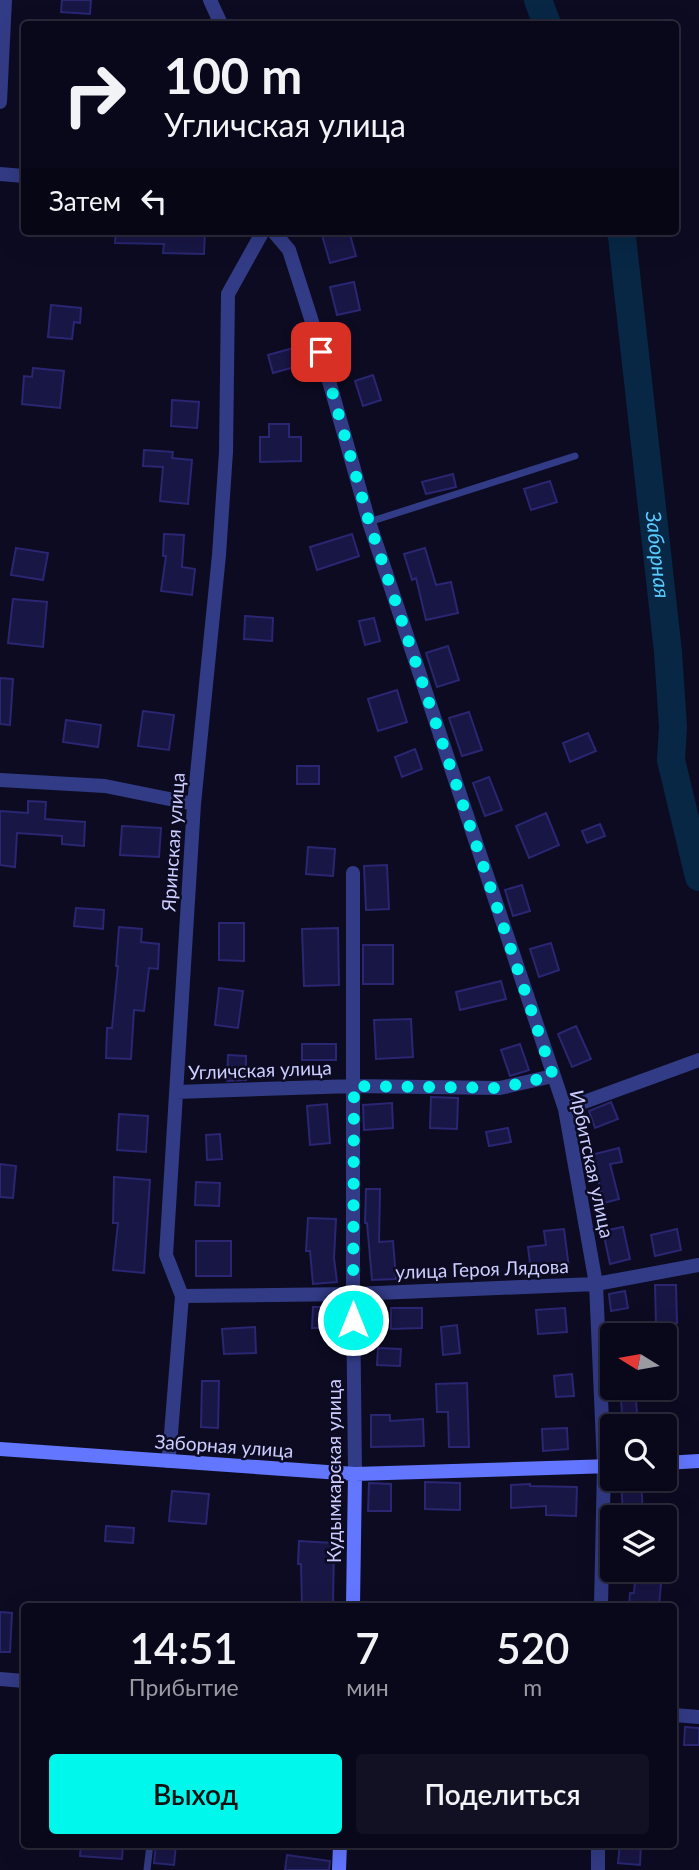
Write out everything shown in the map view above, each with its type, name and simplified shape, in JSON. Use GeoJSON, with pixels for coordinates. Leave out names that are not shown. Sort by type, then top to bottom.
{"type":"FeatureCollection","features":[{"type":"Feature","properties":{"kind":"street"},"geometry":{"type":"LineString","coordinates":[[0,102],[5,0]]}},
{"type":"Feature","properties":{"kind":"street"},"geometry":{"type":"LineString","coordinates":[[210,0],[220,21]]}},
{"type":"Feature","properties":{"kind":"street"},"geometry":{"type":"LineString","coordinates":[[0,174],[21,176]]}},
{"type":"Feature","properties":{"kind":"street","name":"Яринская улица"},"geometry":{"type":"LineString","coordinates":[[168,1461],[182,1296],[166,1255],[194,804],[219,555],[226,452],[228,294],[261,235]]}},
{"type":"Feature","properties":{"kind":"street","name":"Ирбитская улица"},"geometry":{"type":"LineString","coordinates":[[276,235],[289,250],[369,522],[565,1109],[596,1284],[605,1414]]}},
{"type":"Feature","properties":{"kind":"street"},"geometry":{"type":"LineString","coordinates":[[0,780],[105,786],[194,804]]}},
{"type":"Feature","properties":{"kind":"street","name":"Кудымкарская улица"},"geometry":{"type":"LineString","coordinates":[[353,873],[353,1603]]}},
{"type":"Feature","properties":{"kind":"street"},"geometry":{"type":"LineString","coordinates":[[565,1109],[699,1060]]}},
{"type":"Feature","properties":{"kind":"street","name":"Угличская улица"},"geometry":{"type":"LineString","coordinates":[[176,1092],[354,1086],[500,1088],[553,1076]]}},
{"type":"Feature","properties":{"kind":"street","name":"улица Героя Лядова"},"geometry":{"type":"LineString","coordinates":[[182,1296],[353,1294],[596,1284],[699,1265]]}},
{"type":"Feature","properties":{"kind":"street","name":"Заборная улица"},"geometry":{"type":"LineString","coordinates":[[0,1449],[355,1474],[600,1466]]}},
{"type":"Feature","properties":{"kind":"street"},"geometry":{"type":"LineString","coordinates":[[677,1462],[699,1461]]}},
{"type":"Feature","properties":{"kind":"street","name":"Ирбитская улица"},"geometry":{"type":"LineString","coordinates":[[601,1603],[607,1491]]}},
{"type":"Feature","properties":{"kind":"street"},"geometry":{"type":"LineString","coordinates":[[0,1679],[21,1681]]}},
{"type":"Feature","properties":{"kind":"street"},"geometry":{"type":"LineString","coordinates":[[677,1715],[699,1717]]}},
{"type":"Feature","properties":{"kind":"street"},"geometry":{"type":"LineString","coordinates":[[338,1870],[340,1848]]}},
{"type":"Feature","properties":{"kind":"street"},"geometry":{"type":"LineString","coordinates":[[598,1848],[598,1870]]}},
{"type":"Feature","properties":{"kind":"lane"},"geometry":{"type":"LineString","coordinates":[[369,522],[575,456]]}},
{"type":"Feature","properties":{"kind":"lane"},"geometry":{"type":"LineString","coordinates":[[148,1870],[150,1848]]}},
{"type":"Feature","properties":{"kind":"building"},"geometry":{"type":"Polygon","coordinates":[[[62,0],[91,0],[90,14],[61,12],[62,0]]]}},
{"type":"Feature","properties":{"kind":"building"},"geometry":{"type":"Polygon","coordinates":[[[116,235],[205,235],[204,254],[163,253],[164,244],[115,243],[116,235]]]}},
{"type":"Feature","properties":{"kind":"building"},"geometry":{"type":"Polygon","coordinates":[[[322,235],[350,235],[356,256],[330,263],[322,235]]]}},
{"type":"Feature","properties":{"kind":"building"},"geometry":{"type":"Polygon","coordinates":[[[354,282],[360,310],[337,315],[330,287],[354,282]]]}},
{"type":"Feature","properties":{"kind":"building"},"geometry":{"type":"Polygon","coordinates":[[[51,305],[81,308],[80,323],[74,322],[72,339],[48,337],[51,305]]]}},
{"type":"Feature","properties":{"kind":"building"},"geometry":{"type":"Polygon","coordinates":[[[297,347],[302,365],[273,373],[268,355],[297,347]]]}},
{"type":"Feature","properties":{"kind":"building"},"geometry":{"type":"Polygon","coordinates":[[[33,368],[64,371],[60,408],[22,404],[24,376],[32,377],[33,368]]]}},
{"type":"Feature","properties":{"kind":"building"},"geometry":{"type":"Polygon","coordinates":[[[373,375],[381,400],[363,406],[355,381],[373,375]]]}},
{"type":"Feature","properties":{"kind":"building"},"geometry":{"type":"Polygon","coordinates":[[[172,400],[199,402],[197,428],[171,426],[172,400]]]}},
{"type":"Feature","properties":{"kind":"building"},"geometry":{"type":"Polygon","coordinates":[[[269,424],[289,424],[289,437],[301,437],[301,461],[260,462],[260,437],[269,437],[269,424]]]}},
{"type":"Feature","properties":{"kind":"building"},"geometry":{"type":"Polygon","coordinates":[[[144,450],[173,452],[172,458],[192,460],[188,504],[160,501],[163,467],[143,466],[144,450]]]}},
{"type":"Feature","properties":{"kind":"building"},"geometry":{"type":"Polygon","coordinates":[[[453,474],[456,487],[426,494],[422,482],[453,474]]]}},
{"type":"Feature","properties":{"kind":"building"},"geometry":{"type":"Polygon","coordinates":[[[550,481],[557,502],[531,510],[524,489],[550,481]]]}},
{"type":"Feature","properties":{"kind":"building"},"geometry":{"type":"Polygon","coordinates":[[[164,534],[184,535],[182,567],[195,569],[192,595],[161,591],[166,556],[163,556],[164,534]]]}},
{"type":"Feature","properties":{"kind":"building"},"geometry":{"type":"Polygon","coordinates":[[[352,534],[359,556],[317,570],[310,547],[352,534]]]}},
{"type":"Feature","properties":{"kind":"building"},"geometry":{"type":"Polygon","coordinates":[[[16,548],[48,553],[43,580],[11,575],[16,548]]]}},
{"type":"Feature","properties":{"kind":"building"},"geometry":{"type":"Polygon","coordinates":[[[425,548],[436,585],[451,582],[458,613],[426,620],[416,578],[412,580],[404,554],[425,548]]]}},
{"type":"Feature","properties":{"kind":"building"},"geometry":{"type":"Polygon","coordinates":[[[13,599],[47,602],[43,647],[8,643],[13,599]]]}},
{"type":"Feature","properties":{"kind":"building"},"geometry":{"type":"Polygon","coordinates":[[[245,616],[273,618],[272,641],[244,639],[245,616]]]}},
{"type":"Feature","properties":{"kind":"building"},"geometry":{"type":"Polygon","coordinates":[[[374,618],[380,641],[365,645],[359,621],[374,618]]]}},
{"type":"Feature","properties":{"kind":"building"},"geometry":{"type":"Polygon","coordinates":[[[448,646],[459,680],[437,687],[426,653],[448,646]]]}},
{"type":"Feature","properties":{"kind":"building"},"geometry":{"type":"Polygon","coordinates":[[[0,678],[13,679],[10,725],[0,724],[0,678]]]}},
{"type":"Feature","properties":{"kind":"building"},"geometry":{"type":"Polygon","coordinates":[[[397,690],[407,722],[378,731],[368,699],[397,690]]]}},
{"type":"Feature","properties":{"kind":"building"},"geometry":{"type":"Polygon","coordinates":[[[143,711],[174,715],[169,750],[138,746],[143,711]]]}},
{"type":"Feature","properties":{"kind":"building"},"geometry":{"type":"Polygon","coordinates":[[[469,712],[482,750],[462,756],[449,718],[469,712]]]}},
{"type":"Feature","properties":{"kind":"building"},"geometry":{"type":"Polygon","coordinates":[[[66,720],[101,725],[98,747],[63,742],[66,720]]]}},
{"type":"Feature","properties":{"kind":"building"},"geometry":{"type":"Polygon","coordinates":[[[588,733],[596,751],[570,762],[563,743],[588,733]]]}},
{"type":"Feature","properties":{"kind":"building"},"geometry":{"type":"Polygon","coordinates":[[[415,749],[422,769],[402,777],[395,757],[415,749]]]}},
{"type":"Feature","properties":{"kind":"building"},"geometry":{"type":"Polygon","coordinates":[[[297,766],[319,766],[319,784],[297,784],[297,766]]]}},
{"type":"Feature","properties":{"kind":"building"},"geometry":{"type":"Polygon","coordinates":[[[489,777],[502,810],[485,816],[473,783],[489,777]]]}},
{"type":"Feature","properties":{"kind":"building"},"geometry":{"type":"Polygon","coordinates":[[[28,801],[46,802],[45,819],[85,822],[84,846],[62,844],[62,836],[17,833],[15,867],[0,865],[0,811],[28,813],[28,801]]]}},
{"type":"Feature","properties":{"kind":"building"},"geometry":{"type":"Polygon","coordinates":[[[546,813],[559,845],[529,858],[516,826],[546,813]]]}},
{"type":"Feature","properties":{"kind":"building"},"geometry":{"type":"Polygon","coordinates":[[[600,824],[605,836],[587,843],[582,831],[600,824]]]}},
{"type":"Feature","properties":{"kind":"building"},"geometry":{"type":"Polygon","coordinates":[[[122,826],[161,828],[159,857],[120,855],[122,826]]]}},
{"type":"Feature","properties":{"kind":"building"},"geometry":{"type":"Polygon","coordinates":[[[308,847],[335,849],[333,876],[306,874],[308,847]]]}},
{"type":"Feature","properties":{"kind":"building"},"geometry":{"type":"Polygon","coordinates":[[[387,865],[389,909],[366,910],[364,866],[387,865]]]}},
{"type":"Feature","properties":{"kind":"building"},"geometry":{"type":"Polygon","coordinates":[[[522,885],[530,911],[513,916],[505,890],[522,885]]]}},
{"type":"Feature","properties":{"kind":"building"},"geometry":{"type":"Polygon","coordinates":[[[76,908],[104,910],[103,929],[74,926],[76,908]]]}},
{"type":"Feature","properties":{"kind":"building"},"geometry":{"type":"Polygon","coordinates":[[[219,923],[244,923],[244,961],[219,960],[219,923]]]}},
{"type":"Feature","properties":{"kind":"building"},"geometry":{"type":"Polygon","coordinates":[[[119,927],[142,929],[141,942],[159,944],[158,969],[149,968],[144,1011],[134,1010],[131,1059],[106,1058],[107,1028],[112,1028],[119,927]]]}},
{"type":"Feature","properties":{"kind":"building"},"geometry":{"type":"Polygon","coordinates":[[[338,928],[339,985],[304,986],[302,929],[338,928]]]}},
{"type":"Feature","properties":{"kind":"building"},"geometry":{"type":"Polygon","coordinates":[[[551,943],[559,970],[539,977],[530,949],[551,943]]]}},
{"type":"Feature","properties":{"kind":"building"},"geometry":{"type":"Polygon","coordinates":[[[363,945],[393,945],[393,984],[363,984],[363,945]]]}},
{"type":"Feature","properties":{"kind":"building"},"geometry":{"type":"Polygon","coordinates":[[[501,981],[506,999],[460,1010],[456,992],[501,981]]]}},
{"type":"Feature","properties":{"kind":"building"},"geometry":{"type":"Polygon","coordinates":[[[219,988],[243,991],[238,1028],[215,1025],[219,988]]]}},
{"type":"Feature","properties":{"kind":"building"},"geometry":{"type":"Polygon","coordinates":[[[411,1019],[413,1057],[376,1059],[374,1020],[411,1019]]]}},
{"type":"Feature","properties":{"kind":"building"},"geometry":{"type":"Polygon","coordinates":[[[576,1026],[591,1059],[572,1067],[558,1034],[576,1026]]]}},
{"type":"Feature","properties":{"kind":"building"},"geometry":{"type":"Polygon","coordinates":[[[302,1044],[336,1044],[336,1060],[302,1060],[302,1044]]]}},
{"type":"Feature","properties":{"kind":"building"},"geometry":{"type":"Polygon","coordinates":[[[520,1044],[529,1070],[510,1076],[501,1050],[520,1044]]]}},
{"type":"Feature","properties":{"kind":"building"},"geometry":{"type":"Polygon","coordinates":[[[228,1055],[246,1056],[246,1080],[227,1081],[228,1055]]]}},
{"type":"Feature","properties":{"kind":"building"},"geometry":{"type":"Polygon","coordinates":[[[431,1097],[458,1098],[457,1129],[430,1128],[431,1097]]]}},
{"type":"Feature","properties":{"kind":"building"},"geometry":{"type":"Polygon","coordinates":[[[611,1102],[618,1119],[595,1128],[589,1111],[611,1102]]]}},
{"type":"Feature","properties":{"kind":"building"},"geometry":{"type":"Polygon","coordinates":[[[392,1103],[393,1128],[364,1130],[363,1105],[392,1103]]]}},
{"type":"Feature","properties":{"kind":"building"},"geometry":{"type":"Polygon","coordinates":[[[327,1104],[330,1143],[310,1145],[307,1106],[327,1104]]]}},
{"type":"Feature","properties":{"kind":"building"},"geometry":{"type":"Polygon","coordinates":[[[119,1114],[148,1116],[146,1152],[117,1150],[119,1114]]]}},
{"type":"Feature","properties":{"kind":"building"},"geometry":{"type":"Polygon","coordinates":[[[508,1128],[511,1142],[489,1146],[486,1132],[508,1128]]]}},
{"type":"Feature","properties":{"kind":"building"},"geometry":{"type":"Polygon","coordinates":[[[220,1134],[222,1159],[207,1160],[206,1135],[220,1134]]]}},
{"type":"Feature","properties":{"kind":"building"},"geometry":{"type":"Polygon","coordinates":[[[619,1148],[622,1162],[610,1164],[619,1199],[604,1203],[595,1168],[590,1169],[587,1156],[619,1148]]]}},
{"type":"Feature","properties":{"kind":"building"},"geometry":{"type":"Polygon","coordinates":[[[0,1164],[16,1166],[13,1198],[0,1197],[0,1164]]]}},
{"type":"Feature","properties":{"kind":"building"},"geometry":{"type":"Polygon","coordinates":[[[114,1177],[150,1180],[144,1273],[113,1270],[118,1223],[113,1223],[114,1177]]]}},
{"type":"Feature","properties":{"kind":"building"},"geometry":{"type":"Polygon","coordinates":[[[196,1182],[220,1183],[219,1206],[195,1205],[196,1182]]]}},
{"type":"Feature","properties":{"kind":"building"},"geometry":{"type":"Polygon","coordinates":[[[366,1189],[380,1189],[379,1242],[393,1241],[396,1279],[372,1280],[365,1223],[366,1189]]]}},
{"type":"Feature","properties":{"kind":"building"},"geometry":{"type":"Polygon","coordinates":[[[308,1218],[336,1219],[334,1258],[337,1282],[313,1284],[310,1251],[306,1251],[308,1218]]]}},
{"type":"Feature","properties":{"kind":"building"},"geometry":{"type":"Polygon","coordinates":[[[623,1227],[630,1259],[610,1264],[603,1231],[623,1227]]]}},
{"type":"Feature","properties":{"kind":"building"},"geometry":{"type":"Polygon","coordinates":[[[564,1229],[569,1268],[531,1272],[528,1247],[546,1245],[544,1231],[564,1229]]]}},
{"type":"Feature","properties":{"kind":"building"},"geometry":{"type":"Polygon","coordinates":[[[677,1229],[681,1250],[655,1256],[651,1235],[677,1229]]]}},
{"type":"Feature","properties":{"kind":"building"},"geometry":{"type":"Polygon","coordinates":[[[196,1241],[231,1241],[231,1276],[196,1276],[196,1241]]]}},
{"type":"Feature","properties":{"kind":"building"},"geometry":{"type":"Polygon","coordinates":[[[655,1285],[676,1285],[677,1323],[656,1323],[655,1285]]]}},
{"type":"Feature","properties":{"kind":"building"},"geometry":{"type":"Polygon","coordinates":[[[625,1291],[628,1308],[611,1311],[609,1294],[625,1291]]]}},
{"type":"Feature","properties":{"kind":"building"},"geometry":{"type":"Polygon","coordinates":[[[313,1307],[334,1307],[333,1328],[312,1328],[313,1307]]]}},
{"type":"Feature","properties":{"kind":"building"},"geometry":{"type":"Polygon","coordinates":[[[391,1308],[422,1308],[422,1328],[391,1329],[391,1308]]]}},
{"type":"Feature","properties":{"kind":"building"},"geometry":{"type":"Polygon","coordinates":[[[565,1308],[567,1332],[538,1334],[536,1310],[565,1308]]]}},
{"type":"Feature","properties":{"kind":"building"},"geometry":{"type":"Polygon","coordinates":[[[457,1325],[460,1353],[443,1355],[441,1327],[457,1325]]]}},
{"type":"Feature","properties":{"kind":"building"},"geometry":{"type":"Polygon","coordinates":[[[255,1327],[256,1353],[224,1354],[222,1329],[255,1327]]]}},
{"type":"Feature","properties":{"kind":"building"},"geometry":{"type":"Polygon","coordinates":[[[378,1348],[401,1349],[400,1366],[377,1365],[378,1348]]]}},
{"type":"Feature","properties":{"kind":"building"},"geometry":{"type":"Polygon","coordinates":[[[572,1374],[574,1396],[556,1397],[554,1376],[572,1374]]]}},
{"type":"Feature","properties":{"kind":"building"},"geometry":{"type":"Polygon","coordinates":[[[202,1381],[219,1381],[218,1428],[201,1427],[202,1381]]]}},
{"type":"Feature","properties":{"kind":"building"},"geometry":{"type":"Polygon","coordinates":[[[467,1383],[469,1447],[449,1447],[448,1412],[437,1412],[436,1384],[467,1383]]]}},
{"type":"Feature","properties":{"kind":"building"},"geometry":{"type":"Polygon","coordinates":[[[621,1400],[636,1400],[637,1414],[622,1413],[621,1400]]]}},
{"type":"Feature","properties":{"kind":"building"},"geometry":{"type":"Polygon","coordinates":[[[371,1415],[390,1415],[390,1421],[423,1419],[424,1446],[371,1447],[371,1415]]]}},
{"type":"Feature","properties":{"kind":"building"},"geometry":{"type":"Polygon","coordinates":[[[567,1428],[568,1449],[543,1451],[542,1429],[567,1428]]]}},
{"type":"Feature","properties":{"kind":"building"},"geometry":{"type":"Polygon","coordinates":[[[425,1482],[460,1483],[460,1510],[425,1509],[425,1482]]]}},
{"type":"Feature","properties":{"kind":"building"},"geometry":{"type":"Polygon","coordinates":[[[369,1483],[391,1484],[391,1511],[368,1511],[369,1483]]]}},
{"type":"Feature","properties":{"kind":"building"},"geometry":{"type":"Polygon","coordinates":[[[511,1485],[577,1487],[576,1516],[546,1515],[546,1506],[511,1508],[511,1485]]]}},
{"type":"Feature","properties":{"kind":"building"},"geometry":{"type":"Polygon","coordinates":[[[172,1491],[209,1494],[206,1524],[169,1521],[172,1491]]]}},
{"type":"Feature","properties":{"kind":"building"},"geometry":{"type":"Polygon","coordinates":[[[622,1491],[642,1491],[642,1505],[622,1505],[622,1491]]]}},
{"type":"Feature","properties":{"kind":"building"},"geometry":{"type":"Polygon","coordinates":[[[106,1526],[134,1528],[133,1543],[105,1541],[106,1526]]]}},
{"type":"Feature","properties":{"kind":"building"},"geometry":{"type":"Polygon","coordinates":[[[299,1541],[334,1543],[333,1603],[302,1603],[301,1564],[298,1564],[299,1541]]]}},
{"type":"Feature","properties":{"kind":"building"},"geometry":{"type":"Polygon","coordinates":[[[635,1582],[661,1584],[659,1603],[629,1603],[630,1593],[634,1593],[635,1582]]]}},
{"type":"Feature","properties":{"kind":"building"},"geometry":{"type":"Polygon","coordinates":[[[0,1612],[12,1613],[10,1652],[0,1652],[0,1612]]]}},
{"type":"Feature","properties":{"kind":"building"},"geometry":{"type":"Polygon","coordinates":[[[685,1727],[699,1728],[699,1745],[684,1745],[685,1727]]]}},
{"type":"Feature","properties":{"kind":"building"},"geometry":{"type":"Polygon","coordinates":[[[81,1848],[123,1848],[122,1859],[80,1856],[81,1848]]]}},
{"type":"Feature","properties":{"kind":"building"},"geometry":{"type":"Polygon","coordinates":[[[156,1848],[176,1848],[174,1865],[154,1863],[156,1848]]]}},
{"type":"Feature","properties":{"kind":"building"},"geometry":{"type":"Polygon","coordinates":[[[620,1848],[641,1848],[640,1865],[618,1863],[620,1848]]]}},
{"type":"Feature","properties":{"kind":"building"},"geometry":{"type":"Polygon","coordinates":[[[287,1855],[330,1861],[329,1870],[285,1870],[287,1855]]]}},
{"type":"Feature","properties":{"kind":"waterway","name":"Заборная"},"geometry":{"type":"LineString","coordinates":[[538,0],[546,21]]}},
{"type":"Feature","properties":{"kind":"waterway","name":"Заборная"},"geometry":{"type":"LineString","coordinates":[[621,235],[668,652],[673,727],[671,760],[699,877]]}},
{"type":"Feature","properties":{"kind":"route"},"geometry":{"type":"LineString","coordinates":[[321,352],[369,522],[553,1076],[500,1088],[354,1086],[353,1320]]}}]}
